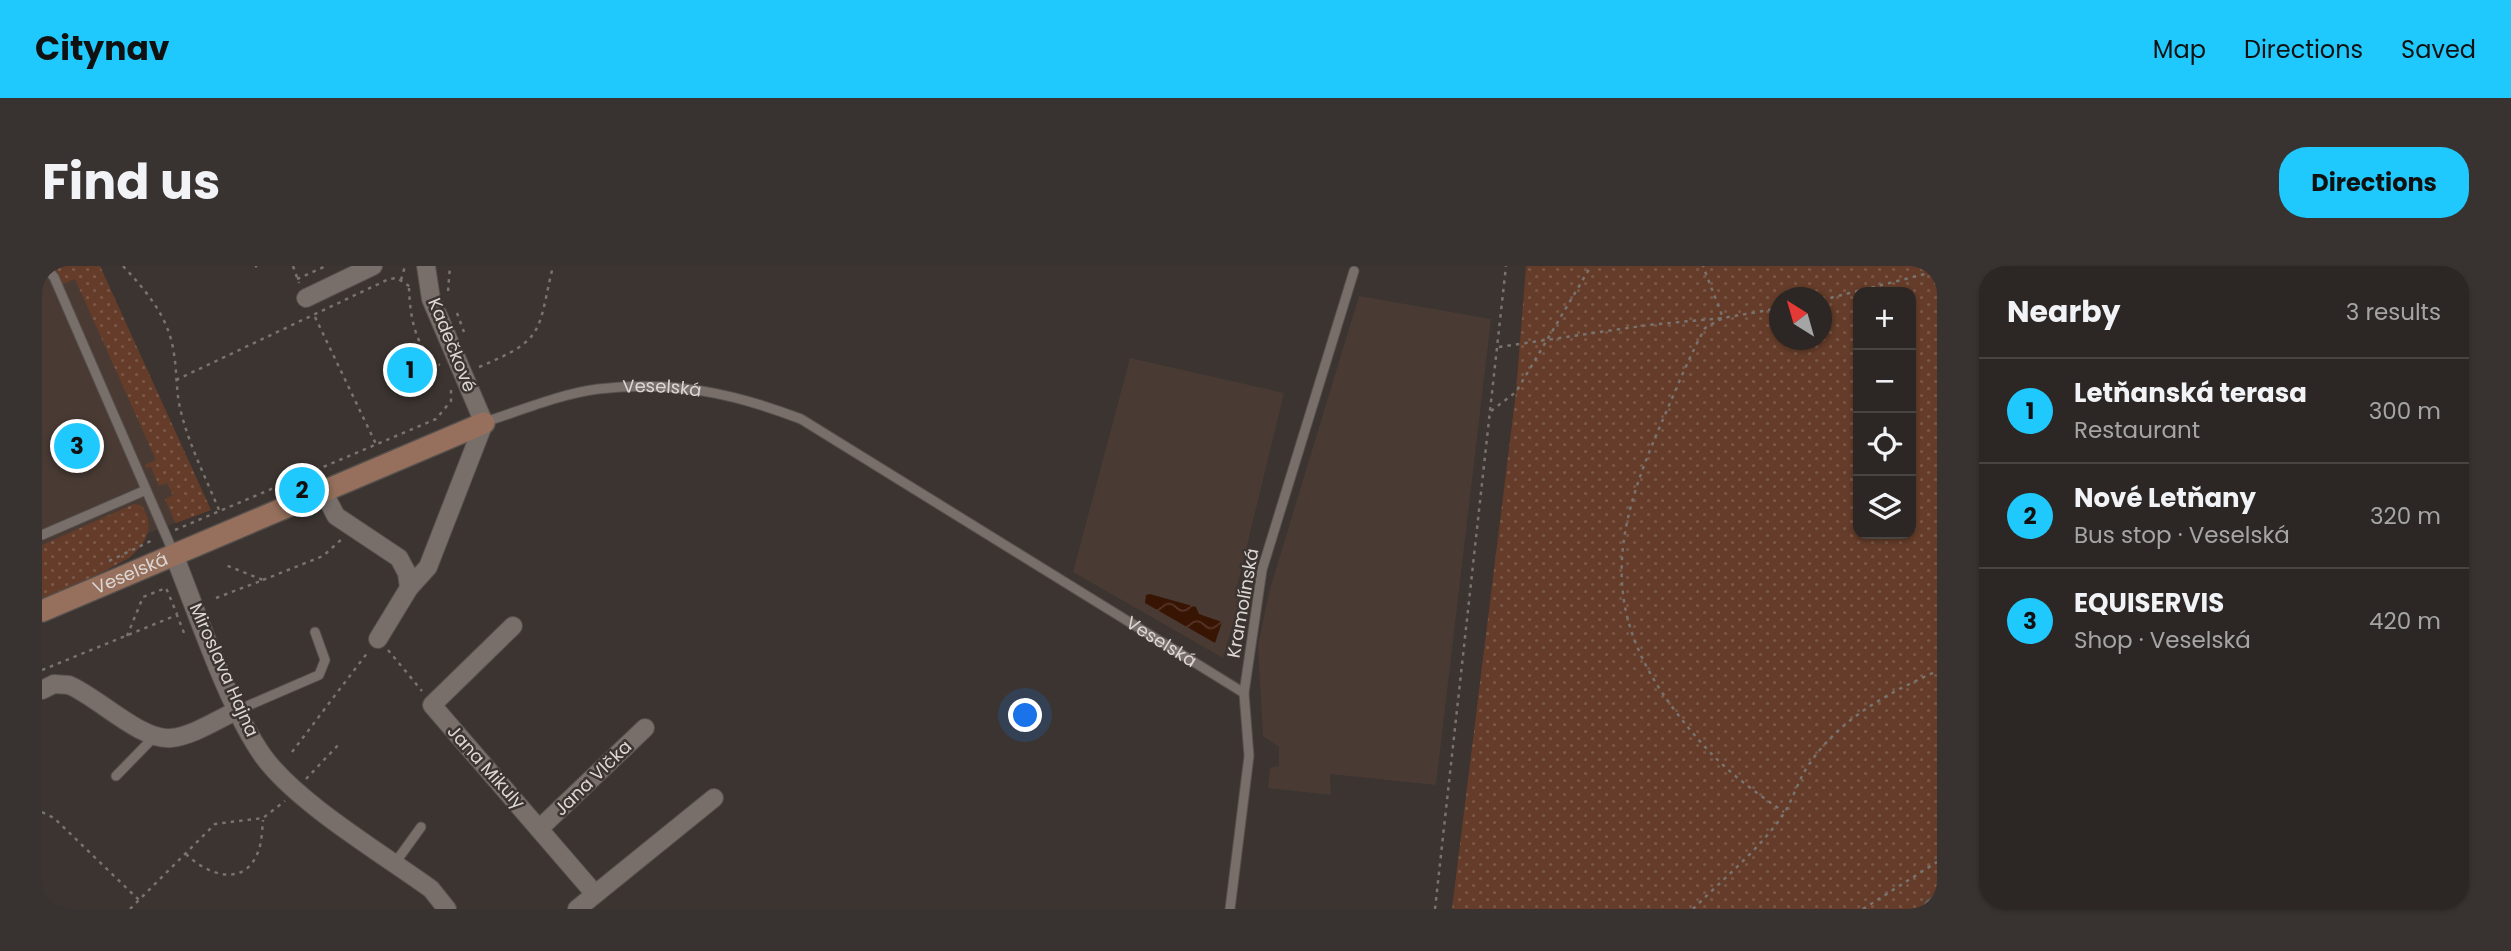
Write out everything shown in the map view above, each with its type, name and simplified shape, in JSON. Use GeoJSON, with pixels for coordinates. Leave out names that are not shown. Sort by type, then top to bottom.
{"type":"FeatureCollection","features":[{"type":"Feature","properties":{"kind":"street"},"geometry":{"type":"LineString","coordinates":[[306,298],[373,266]]}},
{"type":"Feature","properties":{"kind":"street","name":"Kadečkové"},"geometry":{"type":"LineString","coordinates":[[426,266],[431,299],[455,377],[484,423]]}},
{"type":"Feature","properties":{"kind":"street"},"geometry":{"type":"LineString","coordinates":[[378,639],[409,588],[428,567],[484,423]]}},
{"type":"Feature","properties":{"kind":"street","name":"Veselská"},"geometry":{"type":"LineString","coordinates":[[42,611],[484,423]]}},
{"type":"Feature","properties":{"kind":"street"},"geometry":{"type":"LineString","coordinates":[[323,491],[337,516],[399,558],[408,573],[409,588]]}},
{"type":"Feature","properties":{"kind":"street","name":"Miroslava Hajna"},"geometry":{"type":"LineString","coordinates":[[174,555],[237,710],[264,756],[296,790],[431,889],[447,909]]}},
{"type":"Feature","properties":{"kind":"street"},"geometry":{"type":"LineString","coordinates":[[432,705],[513,626]]}},
{"type":"Feature","properties":{"kind":"street"},"geometry":{"type":"LineString","coordinates":[[42,690],[54,684],[69,685],[155,736],[173,738],[237,710]]}},
{"type":"Feature","properties":{"kind":"street","name":"Jana Mikuly"},"geometry":{"type":"LineString","coordinates":[[432,705],[596,894]]}},
{"type":"Feature","properties":{"kind":"street","name":"Jana Vlčka"},"geometry":{"type":"LineString","coordinates":[[540,828],[645,727]]}},
{"type":"Feature","properties":{"kind":"street"},"geometry":{"type":"LineString","coordinates":[[577,909],[714,798]]}},
{"type":"Feature","properties":{"kind":"lane"},"geometry":{"type":"LineString","coordinates":[[44,266],[54,277],[174,555]]}},
{"type":"Feature","properties":{"kind":"lane","name":"Kramolínská"},"geometry":{"type":"LineString","coordinates":[[1230,909],[1249,757],[1244,692],[1262,570],[1354,271]]}},
{"type":"Feature","properties":{"kind":"lane","name":"Veselská"},"geometry":{"type":"LineString","coordinates":[[484,423],[597,389],[677,386],[748,399],[802,419],[1244,692]]}},
{"type":"Feature","properties":{"kind":"lane"},"geometry":{"type":"LineString","coordinates":[[42,535],[146,490]]}},
{"type":"Feature","properties":{"kind":"lane"},"geometry":{"type":"LineString","coordinates":[[237,710],[318,675],[325,660],[315,632]]}},
{"type":"Feature","properties":{"kind":"lane"},"geometry":{"type":"LineString","coordinates":[[116,776],[155,736]]}},
{"type":"Feature","properties":{"kind":"lane"},"geometry":{"type":"LineString","coordinates":[[395,863],[421,827]]}},
{"type":"Feature","properties":{"kind":"path"},"geometry":{"type":"LineString","coordinates":[[123,266],[156,303],[161,315],[174,353],[185,427],[219,510]]}},
{"type":"Feature","properties":{"kind":"path"},"geometry":{"type":"LineString","coordinates":[[297,279],[326,266]]}},
{"type":"Feature","properties":{"kind":"path"},"geometry":{"type":"LineString","coordinates":[[401,280],[405,266]]}},
{"type":"Feature","properties":{"kind":"path"},"geometry":{"type":"LineString","coordinates":[[448,298],[450,266]]}},
{"type":"Feature","properties":{"kind":"path"},"geometry":{"type":"LineString","coordinates":[[455,377],[505,356],[532,339],[539,328],[553,266]]}},
{"type":"Feature","properties":{"kind":"path"},"geometry":{"type":"LineString","coordinates":[[1435,909],[1506,266]]}},
{"type":"Feature","properties":{"kind":"path"},"geometry":{"type":"LineString","coordinates":[[1491,411],[1516,392],[1591,266]]}},
{"type":"Feature","properties":{"kind":"path"},"geometry":{"type":"LineString","coordinates":[[1703,266],[1723,318]]}},
{"type":"Feature","properties":{"kind":"path"},"geometry":{"type":"LineString","coordinates":[[1832,297],[1937,271]]}},
{"type":"Feature","properties":{"kind":"path"},"geometry":{"type":"LineString","coordinates":[[176,380],[389,279]]}},
{"type":"Feature","properties":{"kind":"path"},"geometry":{"type":"LineString","coordinates":[[409,288],[410,316],[427,357],[455,377]]}},
{"type":"Feature","properties":{"kind":"path"},"geometry":{"type":"LineString","coordinates":[[306,298],[376,444]]}},
{"type":"Feature","properties":{"kind":"path"},"geometry":{"type":"LineString","coordinates":[[454,308],[465,328],[464,335]]}},
{"type":"Feature","properties":{"kind":"path"},"geometry":{"type":"LineString","coordinates":[[1499,347],[1769,310]]}},
{"type":"Feature","properties":{"kind":"path"},"geometry":{"type":"LineString","coordinates":[[1723,318],[1705,328],[1694,347],[1635,487],[1625,522],[1621,565],[1625,610],[1631,635],[1652,680],[1707,752],[1738,781],[1784,812]]}},
{"type":"Feature","properties":{"kind":"path"},"geometry":{"type":"LineString","coordinates":[[474,356],[480,366]]}},
{"type":"Feature","properties":{"kind":"path"},"geometry":{"type":"LineString","coordinates":[[105,563],[219,510],[436,419],[446,411],[455,377]]}},
{"type":"Feature","properties":{"kind":"path"},"geometry":{"type":"LineString","coordinates":[[216,598],[323,556],[340,543],[351,527]]}},
{"type":"Feature","properties":{"kind":"path"},"geometry":{"type":"LineString","coordinates":[[223,564],[263,580]]}},
{"type":"Feature","properties":{"kind":"path"},"geometry":{"type":"LineString","coordinates":[[127,636],[143,597],[166,588],[187,639]]}},
{"type":"Feature","properties":{"kind":"path"},"geometry":{"type":"LineString","coordinates":[[42,670],[177,615]]}},
{"type":"Feature","properties":{"kind":"path"},"geometry":{"type":"LineString","coordinates":[[292,752],[378,639],[432,705]]}},
{"type":"Feature","properties":{"kind":"path"},"geometry":{"type":"LineString","coordinates":[[1693,909],[1756,846],[1784,812],[1806,769],[1828,739],[1861,711],[1890,693],[1937,671]]}},
{"type":"Feature","properties":{"kind":"path"},"geometry":{"type":"LineString","coordinates":[[130,909],[215,824],[263,818],[296,790],[340,743]]}},
{"type":"Feature","properties":{"kind":"path"},"geometry":{"type":"LineString","coordinates":[[42,812],[54,818],[139,900]]}},
{"type":"Feature","properties":{"kind":"path"},"geometry":{"type":"LineString","coordinates":[[186,854],[207,871],[221,875],[241,872],[252,864],[259,851],[263,818]]}},
{"type":"Feature","properties":{"kind":"path"},"geometry":{"type":"LineString","coordinates":[[1863,909],[1937,862]]}},
{"type":"Feature","properties":{"kind":"shaded area"},"geometry":{"type":"Polygon","coordinates":[[[42,266],[100,266],[211,510],[42,572],[42,266]]]}},
{"type":"Feature","properties":{"kind":"shaded area"},"geometry":{"type":"Polygon","coordinates":[[[53,266],[100,266],[211,510],[176,523],[174,520],[165,499],[173,495],[167,483],[159,486],[151,467],[146,468],[145,465],[156,460],[75,279],[63,284],[53,266]]]}},
{"type":"Feature","properties":{"kind":"shaded area"},"geometry":{"type":"Polygon","coordinates":[[[1526,266],[1937,266],[1937,900],[1921,909],[1452,909],[1516,392],[1526,266]]]}},
{"type":"Feature","properties":{"kind":"shaded area"},"geometry":{"type":"Polygon","coordinates":[[[1359,296],[1491,319],[1436,785],[1330,774],[1331,795],[1268,788],[1270,768],[1279,766],[1279,747],[1263,736],[1258,646],[1269,592],[1359,296]]]}},
{"type":"Feature","properties":{"kind":"shaded area"},"geometry":{"type":"Polygon","coordinates":[[[1130,358],[1284,393],[1235,595],[1239,596],[1237,611],[1223,658],[1073,572],[1130,358]]]}},
{"type":"Feature","properties":{"kind":"shaded area"},"geometry":{"type":"Polygon","coordinates":[[[134,504],[141,505],[148,520],[149,527],[141,546],[129,558],[42,605],[42,545],[134,504]]]}},
{"type":"Feature","properties":{"kind":"water"},"geometry":{"type":"Polygon","coordinates":[[[1146,595],[1196,607],[1199,614],[1222,622],[1215,643],[1145,603],[1146,595]]]}},
{"type":"Feature","properties":{"kind":"place","name":"Letňanská terasa"},"geometry":{"type":"Point","coordinates":[410,370]}},
{"type":"Feature","properties":{"kind":"place","name":"EQUISERVIS"},"geometry":{"type":"Point","coordinates":[77,446]}},
{"type":"Feature","properties":{"kind":"place","name":"Nové Letňany"},"geometry":{"type":"Point","coordinates":[302,490]}}]}
